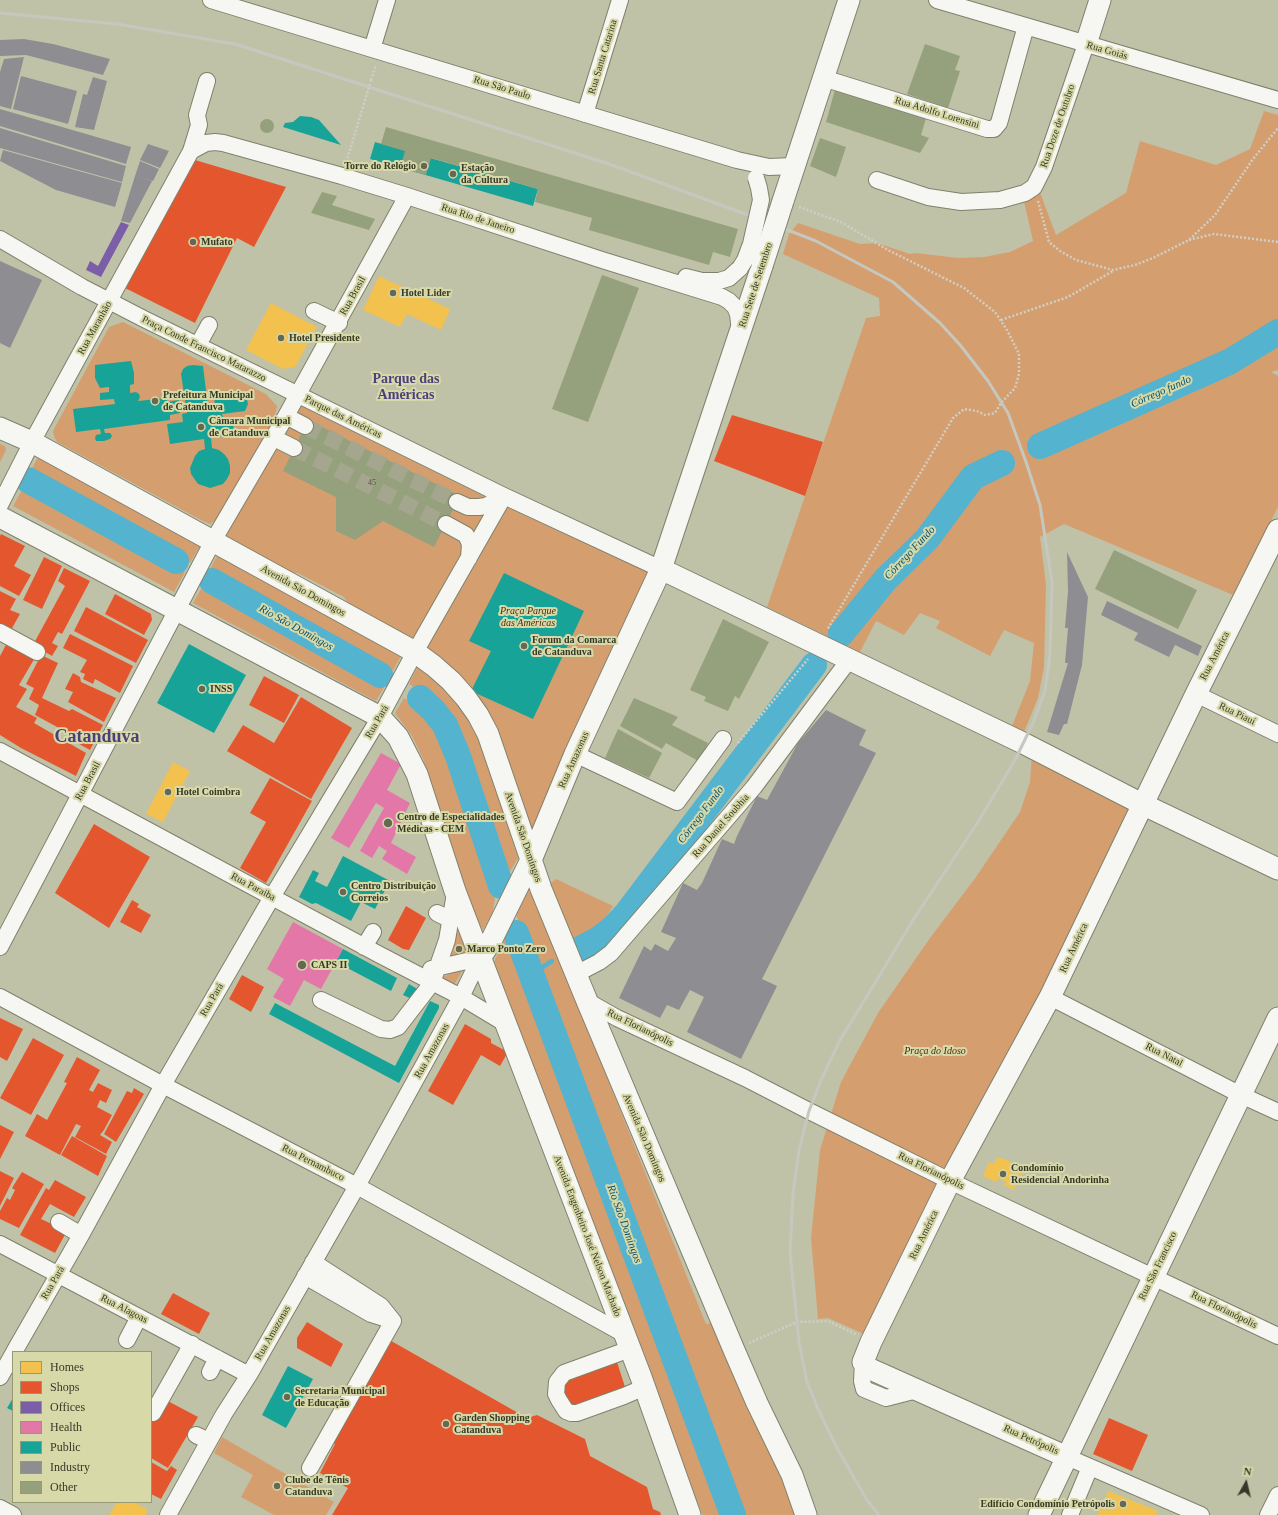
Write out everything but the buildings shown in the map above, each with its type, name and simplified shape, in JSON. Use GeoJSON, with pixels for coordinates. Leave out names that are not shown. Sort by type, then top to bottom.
{"type":"FeatureCollection","features":[{"type":"Feature","properties":{"kind":"main road","name":"Rua Sete de Setembro"},"geometry":{"type":"LineString","coordinates":[[661,569],[740,334],[849,0]]}},
{"type":"Feature","properties":{"kind":"main road","name":"Rua Doze de Outubro"},"geometry":{"type":"LineString","coordinates":[[1086,44],[1100,0]]}},
{"type":"Feature","properties":{"kind":"main road","name":"Avenida São Domingos"},"geometry":{"type":"LineString","coordinates":[[0,428],[32,442],[211,546],[275,575],[353,619],[413,657],[434,666],[466,698],[478,715],[488,734],[527,868],[541,889],[586,1001],[734,1350],[757,1403],[792,1475],[806,1515]]}},
{"type":"Feature","properties":{"kind":"main road"},"geometry":{"type":"LineString","coordinates":[[0,517],[179,605],[382,712],[398,737],[417,774],[455,891],[485,950]]}},
{"type":"Feature","properties":{"kind":"main road","name":"Rua América"},"geometry":{"type":"LineString","coordinates":[[863,1362],[950,1181],[1050,996],[1142,804],[1278,530]]}},
{"type":"Feature","properties":{"kind":"main road"},"geometry":{"type":"LineString","coordinates":[[661,569],[1023,743],[1142,804],[1278,869]]}},
{"type":"Feature","properties":{"kind":"main road","name":"Rua Amazonas"},"geometry":{"type":"LineString","coordinates":[[485,950],[527,868],[575,754],[661,569]]}},
{"type":"Feature","properties":{"kind":"main road","name":"Avenida Engenheiro José Nelson Machado"},"geometry":{"type":"LineString","coordinates":[[485,950],[506,1024],[645,1387],[690,1515]]}},
{"type":"Feature","properties":{"kind":"main road","name":"Rua São Francisco"},"geometry":{"type":"LineString","coordinates":[[1039,1515],[1278,1018]]}},
{"type":"Feature","properties":{"kind":"main road","name":"Rua Petrópolis"},"geometry":{"type":"LineString","coordinates":[[863,1362],[868,1368],[1067,1456]]}},
{"type":"Feature","properties":{"kind":"main road","name":"Avenida São Domingos"},"geometry":{"type":"LineString","coordinates":[[792,1475],[819,1515]]}},
{"type":"Feature","properties":{"kind":"street","name":"Rua São Paulo"},"geometry":{"type":"LineString","coordinates":[[211,0],[737,160],[769,167],[794,166]]}},
{"type":"Feature","properties":{"kind":"street"},"geometry":{"type":"LineString","coordinates":[[372,49],[387,0]]}},
{"type":"Feature","properties":{"kind":"street","name":"Rua Santa Catarina"},"geometry":{"type":"LineString","coordinates":[[585,114],[620,0]]}},
{"type":"Feature","properties":{"kind":"street","name":"Rua Goiás"},"geometry":{"type":"LineString","coordinates":[[937,0],[1278,100]]}},
{"type":"Feature","properties":{"kind":"street","name":"Rua Adolfo Lorensini"},"geometry":{"type":"LineString","coordinates":[[823,78],[987,129],[994,129],[999,123],[1026,26]]}},
{"type":"Feature","properties":{"kind":"street","name":"Rua Doze de Outubro"},"geometry":{"type":"LineString","coordinates":[[1034,187],[1044,167],[1086,44]]}},
{"type":"Feature","properties":{"kind":"street","name":"Rua Maranhão"},"geometry":{"type":"LineString","coordinates":[[0,505],[32,442],[110,302],[191,151],[199,125],[197,115],[207,81]]}},
{"type":"Feature","properties":{"kind":"street","name":"Rua Rio de Janeiro"},"geometry":{"type":"LineString","coordinates":[[191,151],[206,143],[223,143],[342,176],[407,196],[602,260],[722,297],[735,307],[738,314],[740,334]]}},
{"type":"Feature","properties":{"kind":"street"},"geometry":{"type":"LineString","coordinates":[[602,260],[702,281],[719,281],[729,278],[740,268],[745,260],[751,244],[761,200],[756,178],[737,160]]}},
{"type":"Feature","properties":{"kind":"street"},"geometry":{"type":"LineString","coordinates":[[877,180],[928,197],[961,202],[1000,200],[1025,193],[1034,187]]}},
{"type":"Feature","properties":{"kind":"street","name":"Rua Brasil"},"geometry":{"type":"LineString","coordinates":[[298,396],[407,196]]}},
{"type":"Feature","properties":{"kind":"street","name":"Praça Conde Francisco Matarazzo"},"geometry":{"type":"LineString","coordinates":[[0,239],[110,302],[298,396]]}},
{"type":"Feature","properties":{"kind":"street"},"geometry":{"type":"LineString","coordinates":[[314,311],[338,323]]}},
{"type":"Feature","properties":{"kind":"street"},"geometry":{"type":"LineString","coordinates":[[198,345],[209,325]]}},
{"type":"Feature","properties":{"kind":"street","name":"Parque das Américas"},"geometry":{"type":"LineString","coordinates":[[211,546],[298,396],[504,496],[661,569]]}},
{"type":"Feature","properties":{"kind":"street"},"geometry":{"type":"LineString","coordinates":[[286,416],[305,426]]}},
{"type":"Feature","properties":{"kind":"street"},"geometry":{"type":"LineString","coordinates":[[274,438],[294,448]]}},
{"type":"Feature","properties":{"kind":"street"},"geometry":{"type":"LineString","coordinates":[[469,558],[470,544],[466,535],[451,526],[455,515],[460,510],[462,505],[486,506],[504,496]]}},
{"type":"Feature","properties":{"kind":"street"},"geometry":{"type":"LineString","coordinates":[[413,657],[504,496]]}},
{"type":"Feature","properties":{"kind":"street","name":"Rua Brasil"},"geometry":{"type":"LineString","coordinates":[[0,947],[211,546]]}},
{"type":"Feature","properties":{"kind":"street"},"geometry":{"type":"LineString","coordinates":[[0,632],[37,652]]}},
{"type":"Feature","properties":{"kind":"street","name":"Rua Pará"},"geometry":{"type":"LineString","coordinates":[[15,1351],[163,1086],[272,896],[382,712],[413,657]]}},
{"type":"Feature","properties":{"kind":"street","name":"Rua Daniel Soubhia"},"geometry":{"type":"LineString","coordinates":[[573,967],[599,962],[616,947],[754,787],[849,660]]}},
{"type":"Feature","properties":{"kind":"street","name":"Rua Piauí"},"geometry":{"type":"LineString","coordinates":[[1196,694],[1278,734]]}},
{"type":"Feature","properties":{"kind":"street"},"geometry":{"type":"LineString","coordinates":[[575,754],[677,802],[729,742]]}},
{"type":"Feature","properties":{"kind":"street","name":"Rua Paraiba"},"geometry":{"type":"LineString","coordinates":[[0,751],[272,896],[364,947],[380,955],[435,976],[461,997],[506,1024]]}},
{"type":"Feature","properties":{"kind":"street"},"geometry":{"type":"LineString","coordinates":[[321,1000],[381,1029],[390,1030],[398,1027],[435,976],[447,940],[455,891]]}},
{"type":"Feature","properties":{"kind":"street"},"geometry":{"type":"LineString","coordinates":[[437,913],[451,920]]}},
{"type":"Feature","properties":{"kind":"street"},"geometry":{"type":"LineString","coordinates":[[364,947],[373,932]]}},
{"type":"Feature","properties":{"kind":"street"},"geometry":{"type":"LineString","coordinates":[[435,976],[485,950]]}},
{"type":"Feature","properties":{"kind":"street","name":"Rua Amazonas"},"geometry":{"type":"LineString","coordinates":[[168,1515],[203,1438],[224,1414],[305,1276],[357,1186],[461,997],[485,950]]}},
{"type":"Feature","properties":{"kind":"street","name":"Rua Natal"},"geometry":{"type":"LineString","coordinates":[[1050,996],[1241,1095],[1278,1112]]}},
{"type":"Feature","properties":{"kind":"street","name":"Rua Pernambuco"},"geometry":{"type":"LineString","coordinates":[[0,997],[163,1086],[357,1186],[627,1341]]}},
{"type":"Feature","properties":{"kind":"street","name":"Rua Florianópolis"},"geometry":{"type":"LineString","coordinates":[[586,1001],[617,1018],[745,1078],[950,1181],[1278,1336]]}},
{"type":"Feature","properties":{"kind":"street"},"geometry":{"type":"LineString","coordinates":[[59,1222],[81,1235]]}},
{"type":"Feature","properties":{"kind":"street","name":"Rua Alagoas"},"geometry":{"type":"LineString","coordinates":[[0,1244],[248,1374]]}},
{"type":"Feature","properties":{"kind":"street"},"geometry":{"type":"LineString","coordinates":[[313,1262],[381,1306],[389,1318]]}},
{"type":"Feature","properties":{"kind":"street"},"geometry":{"type":"LineString","coordinates":[[305,1276],[371,1314],[389,1318]]}},
{"type":"Feature","properties":{"kind":"street"},"geometry":{"type":"LineString","coordinates":[[127,1340],[139,1317]]}},
{"type":"Feature","properties":{"kind":"street"},"geometry":{"type":"LineString","coordinates":[[310,1468],[389,1318]]}},
{"type":"Feature","properties":{"kind":"street"},"geometry":{"type":"LineString","coordinates":[[627,1341],[564,1373],[557,1382],[556,1394],[566,1411],[577,1413],[645,1387]]}},
{"type":"Feature","properties":{"kind":"street"},"geometry":{"type":"LineString","coordinates":[[153,1413],[192,1344]]}},
{"type":"Feature","properties":{"kind":"street","name":"Rua Pará"},"geometry":{"type":"LineString","coordinates":[[0,1377],[12,1356]]}},
{"type":"Feature","properties":{"kind":"street"},"geometry":{"type":"LineString","coordinates":[[210,1372],[218,1358]]}},
{"type":"Feature","properties":{"kind":"street","name":"Rua Petrópolis"},"geometry":{"type":"LineString","coordinates":[[1067,1456],[1201,1515]]}},
{"type":"Feature","properties":{"kind":"street"},"geometry":{"type":"LineString","coordinates":[[1070,1515],[1090,1467]]}},
{"type":"Feature","properties":{"kind":"street"},"geometry":{"type":"LineString","coordinates":[[1268,1515],[1278,1495]]}},
{"type":"Feature","properties":{"kind":"street"},"geometry":{"type":"LineString","coordinates":[[0,1508],[14,1515]]}},
{"type":"Feature","properties":{"kind":"path"},"geometry":{"type":"LineString","coordinates":[[351,147],[371,80]]}},
{"type":"Feature","properties":{"kind":"path"},"geometry":{"type":"LineString","coordinates":[[1189,240],[1216,215],[1253,159],[1278,128]]}},
{"type":"Feature","properties":{"kind":"path"},"geometry":{"type":"LineString","coordinates":[[1034,187],[1049,242],[1060,251],[1076,260],[1113,270]]}},
{"type":"Feature","properties":{"kind":"path"},"geometry":{"type":"LineString","coordinates":[[729,742],[819,645],[953,418],[964,409],[977,410],[985,414],[995,413],[1001,403],[1015,388],[1020,374],[1019,354],[1001,320],[994,312],[964,288],[888,250],[841,222],[784,198]]}},
{"type":"Feature","properties":{"kind":"path"},"geometry":{"type":"LineString","coordinates":[[1001,320],[1068,297],[1113,270],[1153,258],[1189,240],[1214,234],[1278,242]]}},
{"type":"Feature","properties":{"kind":"path"},"geometry":{"type":"LineString","coordinates":[[734,1350],[797,1322],[828,1321],[872,1342]]}},
{"type":"Feature","properties":{"kind":"green space"},"geometry":{"type":"Polygon","coordinates":[[[1264,111],[1278,115],[1278,370],[1271,372],[1278,376],[1278,507],[1233,595],[1064,524],[1040,537],[1046,585],[1044,667],[1038,698],[1024,732],[1012,726],[1030,681],[1034,643],[1004,630],[990,656],[936,628],[940,621],[920,613],[904,635],[876,621],[860,652],[767,607],[866,318],[880,316],[879,298],[783,254],[789,234],[798,223],[860,244],[877,243],[910,254],[916,253],[958,258],[984,257],[1010,252],[1033,241],[1023,197],[1039,190],[1056,235],[1126,193],[1140,141],[1216,165],[1250,149],[1264,111]]]}},
{"type":"Feature","properties":{"kind":"green space"},"geometry":{"type":"Polygon","coordinates":[[[123,322],[266,394],[277,406],[273,424],[217,519],[210,524],[57,442],[54,436],[53,431],[109,327],[123,322]]]}},
{"type":"Feature","properties":{"kind":"green space","name":"Praça Parque das Américas"},"geometry":{"type":"Polygon","coordinates":[[[299,405],[492,500],[649,573],[532,836],[495,729],[350,607],[344,597],[298,573],[289,572],[224,538],[299,405]]]}},
{"type":"Feature","properties":{"kind":"green space"},"geometry":{"type":"Polygon","coordinates":[[[0,444],[5,446],[6,450],[0,462],[0,444]]]}},
{"type":"Feature","properties":{"kind":"green space"},"geometry":{"type":"Polygon","coordinates":[[[39,455],[201,544],[190,563],[29,474],[39,455]]]}},
{"type":"Feature","properties":{"kind":"green space"},"geometry":{"type":"Polygon","coordinates":[[[24,486],[185,572],[174,592],[13,506],[24,486]]]}},
{"type":"Feature","properties":{"kind":"green space"},"geometry":{"type":"Polygon","coordinates":[[[217,556],[401,656],[391,674],[208,573],[217,556]]]}},
{"type":"Feature","properties":{"kind":"green space"},"geometry":{"type":"Polygon","coordinates":[[[201,589],[384,687],[376,701],[193,603],[201,589]]]}},
{"type":"Feature","properties":{"kind":"green space"},"geometry":{"type":"Polygon","coordinates":[[[418,666],[446,690],[468,717],[479,739],[518,858],[506,878],[453,722],[436,701],[409,684],[418,666]]]}},
{"type":"Feature","properties":{"kind":"green space"},"geometry":{"type":"Polygon","coordinates":[[[404,698],[420,709],[434,726],[447,753],[495,897],[493,912],[483,930],[476,917],[439,812],[424,761],[412,736],[395,713],[404,698]]]}},
{"type":"Feature","properties":{"kind":"green space","name":"Praça do Idoso"},"geometry":{"type":"Polygon","coordinates":[[[1032,754],[1131,808],[1046,993],[866,1335],[828,1318],[818,1319],[811,1238],[820,1150],[841,1082],[878,1013],[930,938],[976,877],[1020,812],[1030,782],[1032,754]]]}},
{"type":"Feature","properties":{"kind":"green space"},"geometry":{"type":"Polygon","coordinates":[[[556,879],[613,906],[605,919],[577,941],[566,943],[544,888],[556,879]]]}},
{"type":"Feature","properties":{"kind":"green space"},"geometry":{"type":"Polygon","coordinates":[[[530,886],[706,1324],[712,1323],[724,1355],[730,1354],[803,1515],[744,1515],[516,914],[530,886]]]}},
{"type":"Feature","properties":{"kind":"green space"},"geometry":{"type":"Polygon","coordinates":[[[458,930],[468,953],[451,957],[458,930]]]}},
{"type":"Feature","properties":{"kind":"green space"},"geometry":{"type":"Polygon","coordinates":[[[508,931],[729,1515],[703,1515],[684,1472],[583,1197],[494,962],[508,931]]]}},
{"type":"Feature","properties":{"kind":"green space"},"geometry":{"type":"Polygon","coordinates":[[[464,968],[453,987],[443,977],[464,968]]]}},
{"type":"Feature","properties":{"kind":"green space","name":"Clube de Tênis Catanduva"},"geometry":{"type":"Polygon","coordinates":[[[222,1437],[334,1502],[326,1515],[274,1515],[241,1497],[253,1475],[214,1453],[222,1437]]]}},
{"type":"Feature","properties":{"kind":"waterway","name":"Córrego fundo"},"geometry":{"type":"LineString","coordinates":[[1040,446],[1229,362],[1278,332]]}},
{"type":"Feature","properties":{"kind":"waterway","name":"Córrego Fundo"},"geometry":{"type":"LineString","coordinates":[[841,634],[886,579],[927,539],[973,477],[1002,463]]}},
{"type":"Feature","properties":{"kind":"waterway","name":"Rio São Domingos"},"geometry":{"type":"LineString","coordinates":[[28,480],[176,561]]}},
{"type":"Feature","properties":{"kind":"waterway","name":"Rio São Domingos"},"geometry":{"type":"LineString","coordinates":[[212,581],[380,675]]}},
{"type":"Feature","properties":{"kind":"waterway","name":"Córrego Fundo"},"geometry":{"type":"LineString","coordinates":[[575,952],[599,939],[613,928],[627,913],[814,665]]}},
{"type":"Feature","properties":{"kind":"waterway","name":"Rio São Domingos"},"geometry":{"type":"LineString","coordinates":[[420,698],[433,710],[445,725],[458,756],[501,886]]}},
{"type":"Feature","properties":{"kind":"waterway","name":"Rio São Domingos"},"geometry":{"type":"LineString","coordinates":[[516,933],[733,1515]]}},
{"type":"Feature","properties":{"kind":"waterway"},"geometry":{"type":"LineString","coordinates":[[532,974],[552,961]]}},
{"type":"Feature","properties":{"kind":"tunnel"},"geometry":{"type":"LineString","coordinates":[[305,426],[457,502]]}},
{"type":"Feature","properties":{"kind":"tunnel"},"geometry":{"type":"LineString","coordinates":[[294,448],[446,524]]}},
{"type":"Feature","properties":{"kind":"railway"},"geometry":{"type":"LineString","coordinates":[[0,13],[117,24],[235,44],[612,165],[748,215]]}},
{"type":"Feature","properties":{"kind":"railway"},"geometry":{"type":"LineString","coordinates":[[785,229],[816,241],[893,282],[940,323],[961,346],[988,381],[1008,413],[1040,505],[1052,582],[1050,655],[1045,691],[1033,723],[1015,760],[978,822],[915,917],[839,1042],[821,1080],[809,1111],[799,1150],[793,1193],[790,1253],[799,1342],[807,1382],[837,1448],[867,1500],[879,1515]]}},
{"type":"Feature","properties":{"kind":"place","name":"Torre do Relógio"},"geometry":{"type":"Point","coordinates":[424,166]}},
{"type":"Feature","properties":{"kind":"place","name":"Estação da Cultura"},"geometry":{"type":"Point","coordinates":[453,174]}},
{"type":"Feature","properties":{"kind":"place","name":"Mufato"},"geometry":{"type":"Point","coordinates":[193,242]}},
{"type":"Feature","properties":{"kind":"place","name":"Hotel Lider"},"geometry":{"type":"Point","coordinates":[393,293]}},
{"type":"Feature","properties":{"kind":"place","name":"Hotel Presidente"},"geometry":{"type":"Point","coordinates":[281,338]}},
{"type":"Feature","properties":{"kind":"place","name":"Prefeitura Municipal de Catanduva"},"geometry":{"type":"Point","coordinates":[155,401]}},
{"type":"Feature","properties":{"kind":"place","name":"Câmara Municipal de Catanduva"},"geometry":{"type":"Point","coordinates":[201,427]}},
{"type":"Feature","properties":{"kind":"place","name":"Forum da Comarca de Catanduva"},"geometry":{"type":"Point","coordinates":[524,646]}},
{"type":"Feature","properties":{"kind":"place","name":"INSS"},"geometry":{"type":"Point","coordinates":[202,689]}},
{"type":"Feature","properties":{"kind":"place","name":"Hotel Coimbra"},"geometry":{"type":"Point","coordinates":[168,792]}},
{"type":"Feature","properties":{"kind":"place","name":"Centro de Especialidades Médicas - CEM"},"geometry":{"type":"Point","coordinates":[388,823]}},
{"type":"Feature","properties":{"kind":"place","name":"Centro Distribuição Correios"},"geometry":{"type":"Point","coordinates":[343,892]}},
{"type":"Feature","properties":{"kind":"place","name":"Marco Ponto Zero"},"geometry":{"type":"Point","coordinates":[459,949]}},
{"type":"Feature","properties":{"kind":"place","name":"CAPS II"},"geometry":{"type":"Point","coordinates":[302,965]}},
{"type":"Feature","properties":{"kind":"place","name":"Condomínio Residencial Andorinha"},"geometry":{"type":"Point","coordinates":[1003,1174]}},
{"type":"Feature","properties":{"kind":"place","name":"Secretaria Municipal de Educação"},"geometry":{"type":"Point","coordinates":[287,1397]}},
{"type":"Feature","properties":{"kind":"place","name":"Garden Shopping Catanduva"},"geometry":{"type":"Point","coordinates":[446,1424]}},
{"type":"Feature","properties":{"kind":"place","name":"Clube de Tênis Catanduva"},"geometry":{"type":"Point","coordinates":[277,1486]}},
{"type":"Feature","properties":{"kind":"place","name":"Edifício Condomínio Petrópolis"},"geometry":{"type":"Point","coordinates":[1123,1504]}},
{"type":"Feature","properties":{"kind":"district","name":"Parque das Américas"},"geometry":{"type":"Point","coordinates":[406,388]}},
{"type":"Feature","properties":{"kind":"district","name":"Catanduva"},"geometry":{"type":"Point","coordinates":[97,737]}}]}
